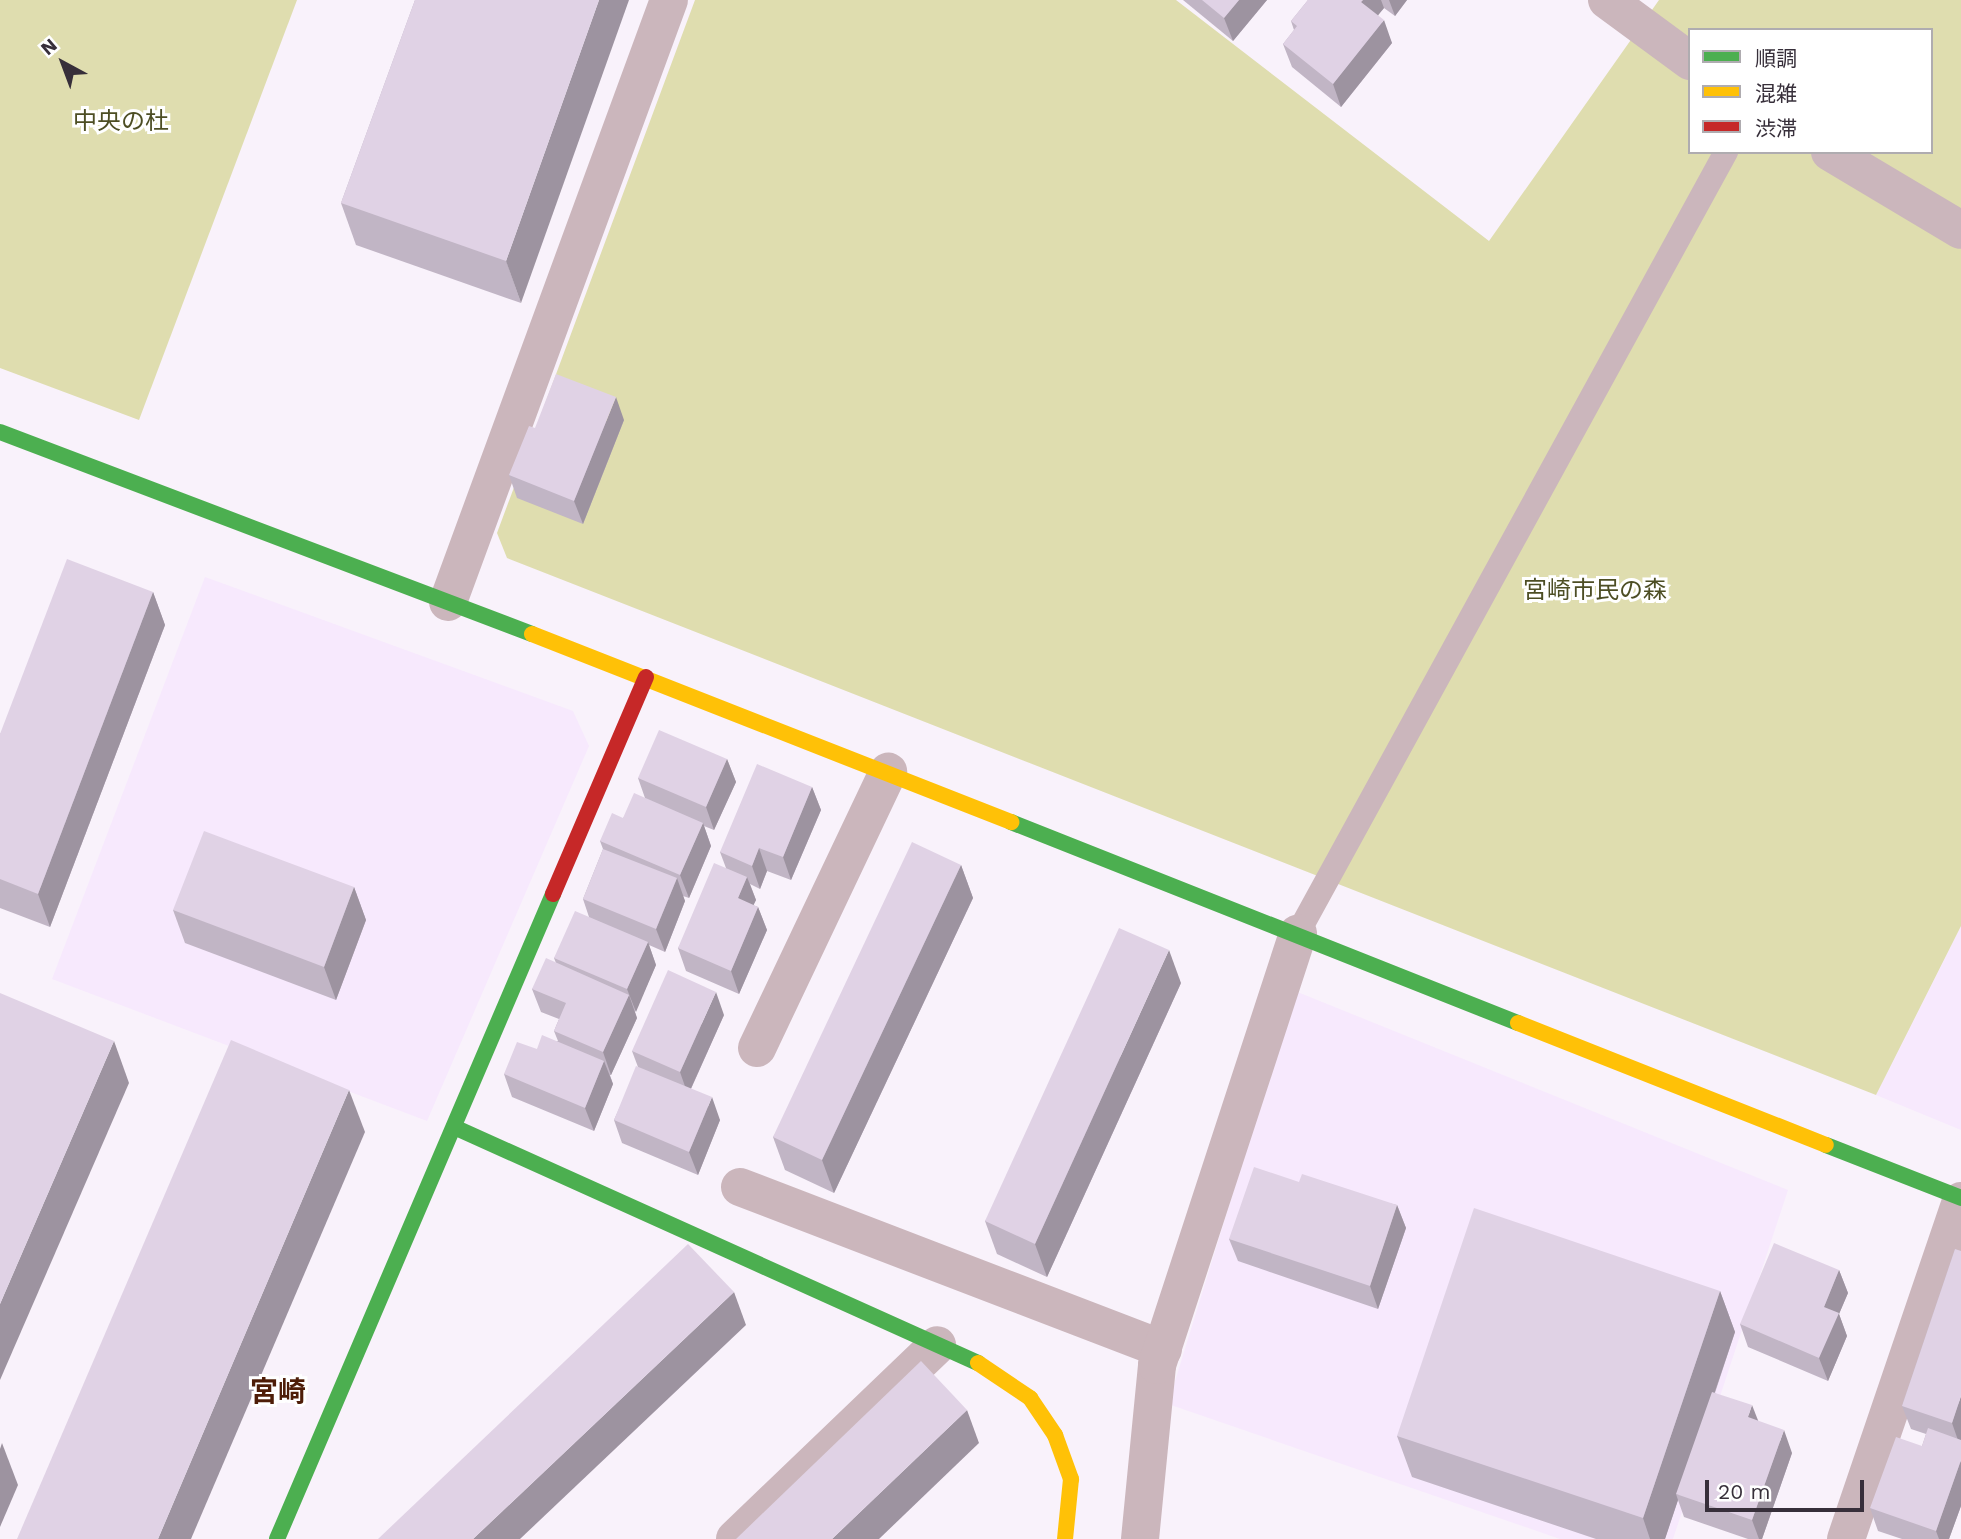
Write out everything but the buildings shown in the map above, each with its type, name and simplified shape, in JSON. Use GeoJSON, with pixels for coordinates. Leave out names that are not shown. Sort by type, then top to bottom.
{"type":"FeatureCollection","features":[{"type":"Feature","properties":{"kind":"street"},"geometry":{"type":"LineString","coordinates":[[448,602],[669,0]]}},
{"type":"Feature","properties":{"kind":"street"},"geometry":{"type":"LineString","coordinates":[[1607,0],[1688,60]]}},
{"type":"Feature","properties":{"kind":"street"},"geometry":{"type":"LineString","coordinates":[[1833,154],[1961,230]]}},
{"type":"Feature","properties":{"kind":"street"},"geometry":{"type":"LineString","coordinates":[[0,432],[646,677],[1298,933],[1961,1199],[1846,1539]]}},
{"type":"Feature","properties":{"kind":"street"},"geometry":{"type":"LineString","coordinates":[[277,1539],[646,677]]}},
{"type":"Feature","properties":{"kind":"street"},"geometry":{"type":"LineString","coordinates":[[757,1048],[887,772]]}},
{"type":"Feature","properties":{"kind":"street"},"geometry":{"type":"LineString","coordinates":[[1140,1539],[1151,1418],[1163,1349],[1200,1223],[1298,933]]}},
{"type":"Feature","properties":{"kind":"street"},"geometry":{"type":"LineString","coordinates":[[454,1127],[978,1363],[1030,1398],[1055,1435],[1071,1479],[1065,1539]]}},
{"type":"Feature","properties":{"kind":"street"},"geometry":{"type":"LineString","coordinates":[[740,1187],[1163,1349]]}},
{"type":"Feature","properties":{"kind":"street"},"geometry":{"type":"LineString","coordinates":[[735,1539],[937,1345]]}},
{"type":"Feature","properties":{"kind":"lane"},"geometry":{"type":"LineString","coordinates":[[1298,933],[1725,154]]}},
{"type":"Feature","properties":{"kind":"shaded area"},"geometry":{"type":"Polygon","coordinates":[[[205,577],[573,711],[589,746],[427,1121],[52,979],[205,577]]]}},
{"type":"Feature","properties":{"kind":"shaded area"},"geometry":{"type":"Polygon","coordinates":[[[1961,926],[1961,1130],[1876,1095],[1961,926]]]}},
{"type":"Feature","properties":{"kind":"shaded area"},"geometry":{"type":"Polygon","coordinates":[[[1295,991],[1788,1190],[1673,1539],[1560,1539],[1168,1404],[1295,991]]]}},
{"type":"Feature","properties":{"kind":"green space","name":"中央の杜"},"geometry":{"type":"Polygon","coordinates":[[[0,0],[297,0],[139,420],[0,368],[0,0]]]}},
{"type":"Feature","properties":{"kind":"green space","name":"宮崎市民の森"},"geometry":{"type":"Polygon","coordinates":[[[695,0],[1176,0],[1489,241],[1659,0],[1961,0],[1961,926],[1876,1095],[507,558],[497,533],[695,0]]]}},
{"type":"Feature","properties":{"kind":"traffic: fast"},"geometry":{"type":"LineString","coordinates":[[0,432],[532,634]]}},
{"type":"Feature","properties":{"kind":"traffic: fast"},"geometry":{"type":"LineString","coordinates":[[1011,822],[1518,1023]]}},
{"type":"Feature","properties":{"kind":"traffic: fast"},"geometry":{"type":"LineString","coordinates":[[277,1539],[553,894]]}},
{"type":"Feature","properties":{"kind":"traffic: fast"},"geometry":{"type":"LineString","coordinates":[[454,1127],[978,1363]]}},
{"type":"Feature","properties":{"kind":"traffic: fast"},"geometry":{"type":"LineString","coordinates":[[1826,1145],[1961,1198]]}},
{"type":"Feature","properties":{"kind":"traffic: slow"},"geometry":{"type":"LineString","coordinates":[[532,634],[1011,822]]}},
{"type":"Feature","properties":{"kind":"traffic: slow"},"geometry":{"type":"LineString","coordinates":[[1518,1023],[1826,1145]]}},
{"type":"Feature","properties":{"kind":"traffic: slow"},"geometry":{"type":"LineString","coordinates":[[978,1363],[1030,1398],[1055,1435],[1071,1479],[1065,1539]]}},
{"type":"Feature","properties":{"kind":"traffic: jam"},"geometry":{"type":"LineString","coordinates":[[553,894],[646,677]]}},
{"type":"Feature","properties":{"kind":"district","name":"宮崎"},"geometry":{"type":"Point","coordinates":[278,1392]}}]}
